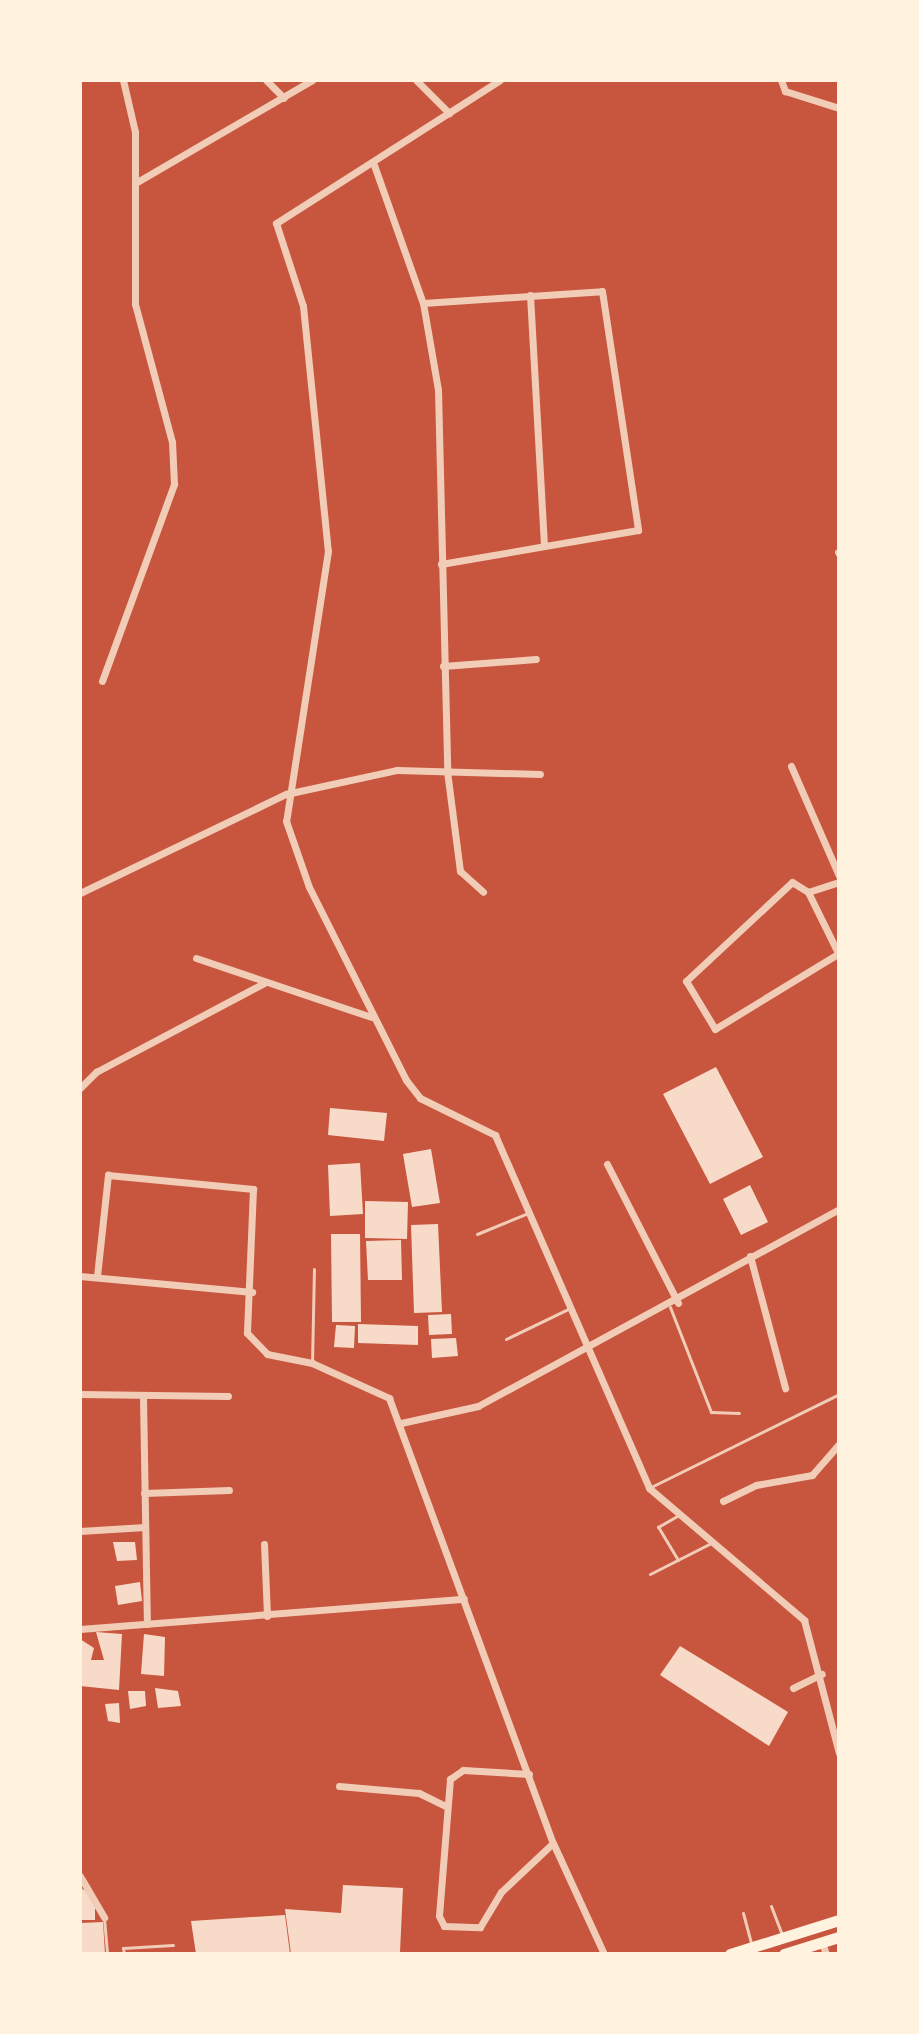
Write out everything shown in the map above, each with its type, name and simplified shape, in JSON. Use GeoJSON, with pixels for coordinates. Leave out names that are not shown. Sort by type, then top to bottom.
{"type":"FeatureCollection","features":[{"type":"Feature","properties":{"kind":"main road"},"geometry":{"type":"LineString","coordinates":[[730,1954],[839,1920]]}},
{"type":"Feature","properties":{"kind":"main road"},"geometry":{"type":"LineString","coordinates":[[784,1954],[824,1948],[839,1937]]}},
{"type":"Feature","properties":{"kind":"street"},"geometry":{"type":"LineString","coordinates":[[102,681],[174,484],[172,442],[135,304],[137,182],[123,80]]}},
{"type":"Feature","properties":{"kind":"street"},"geometry":{"type":"LineString","coordinates":[[266,80],[284,98]]}},
{"type":"Feature","properties":{"kind":"street"},"geometry":{"type":"LineString","coordinates":[[137,182],[312,80]]}},
{"type":"Feature","properties":{"kind":"street"},"geometry":{"type":"LineString","coordinates":[[416,80],[449,113]]}},
{"type":"Feature","properties":{"kind":"street"},"geometry":{"type":"LineString","coordinates":[[500,80],[374,165],[276,223],[303,306],[328,551],[286,794],[291,843],[371,1017],[420,1098],[495,1135],[649,1488],[804,1620],[822,1674],[839,1753]]}},
{"type":"Feature","properties":{"kind":"street"},"geometry":{"type":"LineString","coordinates":[[781,80],[785,91],[839,108]]}},
{"type":"Feature","properties":{"kind":"street"},"geometry":{"type":"LineString","coordinates":[[374,165],[423,303],[438,390],[447,771],[460,871],[483,892]]}},
{"type":"Feature","properties":{"kind":"street"},"geometry":{"type":"LineString","coordinates":[[423,303],[602,291],[638,530],[441,564]]}},
{"type":"Feature","properties":{"kind":"street"},"geometry":{"type":"LineString","coordinates":[[530,295],[544,546]]}},
{"type":"Feature","properties":{"kind":"street"},"geometry":{"type":"LineString","coordinates":[[443,666],[536,659]]}},
{"type":"Feature","properties":{"kind":"street"},"geometry":{"type":"LineString","coordinates":[[791,766],[839,876]]}},
{"type":"Feature","properties":{"kind":"street"},"geometry":{"type":"LineString","coordinates":[[80,893],[286,794],[397,770],[540,774]]}},
{"type":"Feature","properties":{"kind":"street"},"geometry":{"type":"LineString","coordinates":[[808,892],[839,882]]}},
{"type":"Feature","properties":{"kind":"street"},"geometry":{"type":"LineString","coordinates":[[802,883],[837,955],[715,1029],[686,981],[788,885],[802,883]]}},
{"type":"Feature","properties":{"kind":"street"},"geometry":{"type":"LineString","coordinates":[[196,958],[371,1017]]}},
{"type":"Feature","properties":{"kind":"street"},"geometry":{"type":"LineString","coordinates":[[80,1088],[96,1072],[264,983]]}},
{"type":"Feature","properties":{"kind":"street"},"geometry":{"type":"LineString","coordinates":[[607,1164],[674,1305]]}},
{"type":"Feature","properties":{"kind":"street"},"geometry":{"type":"LineString","coordinates":[[97,1276],[108,1175],[239,1183],[256,1195],[247,1333],[253,1345],[312,1363],[389,1398],[401,1423],[553,1843],[604,1954]]}},
{"type":"Feature","properties":{"kind":"street"},"geometry":{"type":"LineString","coordinates":[[401,1423],[478,1406],[674,1305],[750,1256],[839,1209]]}},
{"type":"Feature","properties":{"kind":"street"},"geometry":{"type":"LineString","coordinates":[[750,1256],[785,1388]]}},
{"type":"Feature","properties":{"kind":"street"},"geometry":{"type":"LineString","coordinates":[[80,1276],[252,1292]]}},
{"type":"Feature","properties":{"kind":"street"},"geometry":{"type":"LineString","coordinates":[[80,1394],[143,1398],[228,1396]]}},
{"type":"Feature","properties":{"kind":"street"},"geometry":{"type":"LineString","coordinates":[[143,1398],[147,1624]]}},
{"type":"Feature","properties":{"kind":"street"},"geometry":{"type":"LineString","coordinates":[[723,1501],[756,1485],[812,1475],[839,1444]]}},
{"type":"Feature","properties":{"kind":"street"},"geometry":{"type":"LineString","coordinates":[[144,1493],[229,1490]]}},
{"type":"Feature","properties":{"kind":"street"},"geometry":{"type":"LineString","coordinates":[[80,1531],[145,1527]]}},
{"type":"Feature","properties":{"kind":"street"},"geometry":{"type":"LineString","coordinates":[[264,1544],[267,1616]]}},
{"type":"Feature","properties":{"kind":"street"},"geometry":{"type":"LineString","coordinates":[[80,1629],[464,1599]]}},
{"type":"Feature","properties":{"kind":"street"},"geometry":{"type":"LineString","coordinates":[[793,1688],[822,1674]]}},
{"type":"Feature","properties":{"kind":"street"},"geometry":{"type":"LineString","coordinates":[[529,1774],[463,1770],[450,1779],[444,1805],[444,1926],[480,1927],[501,1892],[553,1843]]}},
{"type":"Feature","properties":{"kind":"street"},"geometry":{"type":"LineString","coordinates":[[339,1786],[419,1793],[444,1805]]}},
{"type":"Feature","properties":{"kind":"street"},"geometry":{"type":"LineString","coordinates":[[80,1876],[104,1917]]}},
{"type":"Feature","properties":{"kind":"lane"},"geometry":{"type":"LineString","coordinates":[[477,1234],[528,1213]]}},
{"type":"Feature","properties":{"kind":"lane"},"geometry":{"type":"LineString","coordinates":[[312,1363],[314,1269]]}},
{"type":"Feature","properties":{"kind":"lane"},"geometry":{"type":"LineString","coordinates":[[674,1305],[711,1412],[739,1413]]}},
{"type":"Feature","properties":{"kind":"lane"},"geometry":{"type":"LineString","coordinates":[[506,1339],[570,1308]]}},
{"type":"Feature","properties":{"kind":"lane"},"geometry":{"type":"LineString","coordinates":[[649,1488],[839,1394]]}},
{"type":"Feature","properties":{"kind":"lane"},"geometry":{"type":"LineString","coordinates":[[678,1560],[658,1527],[679,1515]]}},
{"type":"Feature","properties":{"kind":"lane"},"geometry":{"type":"LineString","coordinates":[[650,1574],[713,1542]]}},
{"type":"Feature","properties":{"kind":"lane"},"geometry":{"type":"LineString","coordinates":[[771,1906],[783,1937]]}},
{"type":"Feature","properties":{"kind":"lane"},"geometry":{"type":"LineString","coordinates":[[743,1913],[752,1947]]}},
{"type":"Feature","properties":{"kind":"lane"},"geometry":{"type":"LineString","coordinates":[[104,1917],[107,1954]]}},
{"type":"Feature","properties":{"kind":"lane"},"geometry":{"type":"LineString","coordinates":[[124,1954],[123,1948],[173,1945]]}},
{"type":"Feature","properties":{"kind":"building"},"geometry":{"type":"Polygon","coordinates":[[[716,1067],[763,1157],[710,1184],[663,1094],[716,1067]]]}},
{"type":"Feature","properties":{"kind":"building"},"geometry":{"type":"Polygon","coordinates":[[[330,1108],[387,1113],[384,1141],[328,1135],[330,1108]]]}},
{"type":"Feature","properties":{"kind":"building"},"geometry":{"type":"Polygon","coordinates":[[[431,1149],[440,1203],[412,1207],[403,1154],[431,1149]]]}},
{"type":"Feature","properties":{"kind":"building"},"geometry":{"type":"Polygon","coordinates":[[[360,1163],[363,1214],[330,1216],[328,1165],[360,1163]]]}},
{"type":"Feature","properties":{"kind":"building"},"geometry":{"type":"Polygon","coordinates":[[[750,1185],[768,1222],[741,1235],[723,1199],[750,1185]]]}},
{"type":"Feature","properties":{"kind":"building"},"geometry":{"type":"Polygon","coordinates":[[[365,1201],[408,1202],[407,1239],[365,1238],[365,1201]]]}},
{"type":"Feature","properties":{"kind":"building"},"geometry":{"type":"Polygon","coordinates":[[[438,1224],[442,1312],[414,1313],[411,1225],[438,1224]]]}},
{"type":"Feature","properties":{"kind":"building"},"geometry":{"type":"Polygon","coordinates":[[[331,1234],[360,1234],[361,1322],[332,1322],[331,1234]]]}},
{"type":"Feature","properties":{"kind":"building"},"geometry":{"type":"Polygon","coordinates":[[[401,1240],[402,1280],[368,1280],[366,1241],[401,1240]]]}},
{"type":"Feature","properties":{"kind":"building"},"geometry":{"type":"Polygon","coordinates":[[[451,1314],[452,1334],[429,1335],[428,1315],[451,1314]]]}},
{"type":"Feature","properties":{"kind":"building"},"geometry":{"type":"Polygon","coordinates":[[[358,1324],[418,1326],[418,1345],[358,1343],[358,1324]]]}},
{"type":"Feature","properties":{"kind":"building"},"geometry":{"type":"Polygon","coordinates":[[[336,1325],[355,1326],[354,1348],[334,1347],[336,1325]]]}},
{"type":"Feature","properties":{"kind":"building"},"geometry":{"type":"Polygon","coordinates":[[[456,1338],[458,1356],[432,1358],[431,1339],[456,1338]]]}},
{"type":"Feature","properties":{"kind":"building"},"geometry":{"type":"Polygon","coordinates":[[[113,1542],[135,1542],[137,1560],[117,1561],[113,1542]]]}},
{"type":"Feature","properties":{"kind":"building"},"geometry":{"type":"Polygon","coordinates":[[[140,1582],[142,1601],[118,1605],[115,1586],[140,1582]]]}},
{"type":"Feature","properties":{"kind":"building"},"geometry":{"type":"Polygon","coordinates":[[[96,1632],[122,1634],[119,1690],[80,1686],[80,1639],[94,1648],[91,1660],[104,1660],[96,1632]]]}},
{"type":"Feature","properties":{"kind":"building"},"geometry":{"type":"Polygon","coordinates":[[[144,1634],[165,1637],[164,1676],[141,1674],[144,1634]]]}},
{"type":"Feature","properties":{"kind":"building"},"geometry":{"type":"Polygon","coordinates":[[[680,1646],[788,1712],[769,1746],[660,1675],[680,1646]]]}},
{"type":"Feature","properties":{"kind":"building"},"geometry":{"type":"Polygon","coordinates":[[[155,1688],[178,1691],[181,1706],[158,1708],[155,1688]]]}},
{"type":"Feature","properties":{"kind":"building"},"geometry":{"type":"Polygon","coordinates":[[[128,1691],[145,1691],[146,1706],[130,1709],[128,1691]]]}},
{"type":"Feature","properties":{"kind":"building"},"geometry":{"type":"Polygon","coordinates":[[[119,1703],[120,1723],[108,1721],[105,1704],[119,1703]]]}},
{"type":"Feature","properties":{"kind":"building"},"geometry":{"type":"Polygon","coordinates":[[[343,1885],[403,1888],[400,1952],[291,1954],[285,1909],[341,1913],[343,1885]]]}},
{"type":"Feature","properties":{"kind":"building"},"geometry":{"type":"Polygon","coordinates":[[[80,1887],[95,1898],[95,1920],[80,1920],[80,1887]]]}},
{"type":"Feature","properties":{"kind":"building"},"geometry":{"type":"Polygon","coordinates":[[[285,1915],[290,1954],[196,1954],[191,1921],[285,1915]]]}},
{"type":"Feature","properties":{"kind":"building"},"geometry":{"type":"Polygon","coordinates":[[[103,1922],[105,1954],[80,1954],[80,1923],[103,1922]]]}}]}
